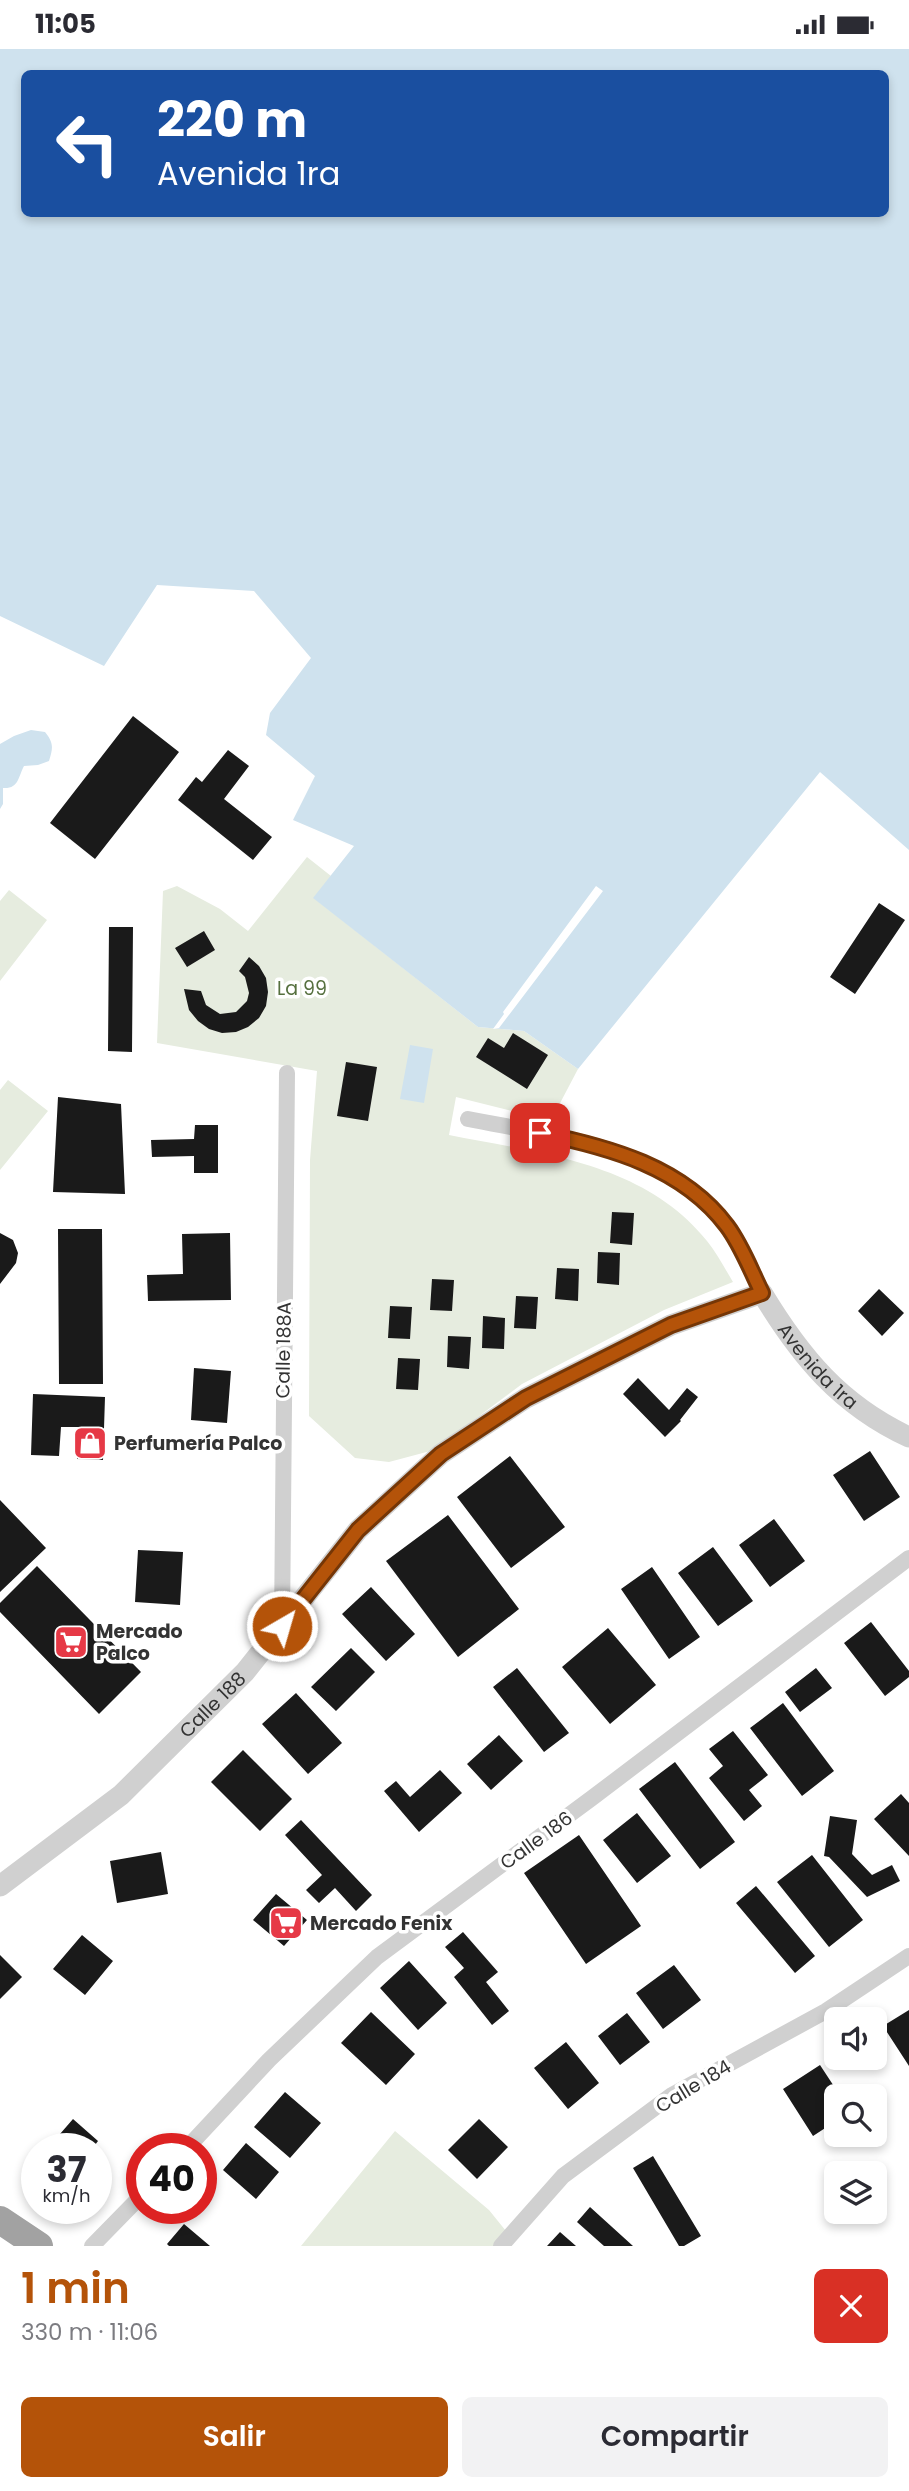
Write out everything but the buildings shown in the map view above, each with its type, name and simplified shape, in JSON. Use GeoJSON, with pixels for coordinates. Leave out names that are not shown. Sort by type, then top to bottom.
{"type":"FeatureCollection","features":[{"type":"Feature","properties":{"kind":"highway"},"geometry":{"type":"LineString","coordinates":[[0,2220],[39,2246]]}},
{"type":"Feature","properties":{"kind":"street","name":"Calle 188A"},"geometry":{"type":"LineString","coordinates":[[282,1626],[287,1073]]}},
{"type":"Feature","properties":{"kind":"street","name":"Avenida 1ra"},"geometry":{"type":"LineString","coordinates":[[468,1119],[588,1143],[653,1167],[682,1183],[727,1226],[762,1293],[791,1339],[816,1371],[864,1411],[889,1428],[909,1437]]}},
{"type":"Feature","properties":{"kind":"street","name":"Calle 188"},"geometry":{"type":"LineString","coordinates":[[0,1886],[121,1795],[245,1672],[358,1530],[441,1454],[538,1392],[671,1325],[762,1293]]}},
{"type":"Feature","properties":{"kind":"street","name":"Calle 186"},"geometry":{"type":"LineString","coordinates":[[201,2133],[269,2060],[377,1957],[909,1558]]}},
{"type":"Feature","properties":{"kind":"street","name":"Calle 184"},"geometry":{"type":"LineString","coordinates":[[501,2246],[563,2176],[672,2095],[826,2011],[909,1956]]}},
{"type":"Feature","properties":{"kind":"street"},"geometry":{"type":"LineString","coordinates":[[92,2246],[126,2211]]}},
{"type":"Feature","properties":{"kind":"green space","name":"La 99"},"geometry":{"type":"Polygon","coordinates":[[[307,857],[331,876],[314,898],[478,1027],[524,1031],[578,1069],[558,1107],[544,1119],[456,1097],[449,1135],[589,1165],[653,1194],[682,1215],[707,1241],[733,1282],[664,1310],[522,1384],[434,1450],[389,1462],[355,1458],[309,1416],[310,1160],[317,1071],[157,1043],[163,891],[177,886],[220,909],[248,931],[307,857]]]}},
{"type":"Feature","properties":{"kind":"green space"},"geometry":{"type":"Polygon","coordinates":[[[9,890],[47,920],[0,981],[0,901],[9,890]]]}},
{"type":"Feature","properties":{"kind":"green space"},"geometry":{"type":"Polygon","coordinates":[[[8,1080],[48,1111],[0,1170],[0,1090],[8,1080]]]}},
{"type":"Feature","properties":{"kind":"green space"},"geometry":{"type":"Polygon","coordinates":[[[395,2131],[489,2210],[510,2236],[501,2246],[301,2246],[395,2131]]]}},
{"type":"Feature","properties":{"kind":"water"},"geometry":{"type":"Polygon","coordinates":[[[0,49],[909,49],[909,850],[820,772],[578,1069],[524,1031],[478,1027],[313,898],[354,846],[293,820],[315,776],[266,735],[270,713],[311,658],[254,591],[157,585],[104,666],[0,616],[0,49]]]}},
{"type":"Feature","properties":{"kind":"water"},"geometry":{"type":"Polygon","coordinates":[[[31,730],[45,732],[50,739],[52,749],[49,761],[24,766],[15,784],[3,788],[3,804],[0,809],[0,744],[31,730]]]}},
{"type":"Feature","properties":{"kind":"water"},"geometry":{"type":"Polygon","coordinates":[[[410,1045],[433,1049],[424,1103],[400,1099],[410,1045]]]}},
{"type":"Feature","properties":{"kind":"pier"},"geometry":{"type":"Polygon","coordinates":[[[596,886],[603,891],[499,1028],[493,1029],[503,1012],[596,886]]]}},
{"type":"Feature","properties":{"kind":"place","name":"Perfumería Palco"},"geometry":{"type":"Point","coordinates":[90,1443]}},
{"type":"Feature","properties":{"kind":"place","name":"Mercado Palco"},"geometry":{"type":"Point","coordinates":[71,1642]}},
{"type":"Feature","properties":{"kind":"place","name":"Mercado Fenix"},"geometry":{"type":"Point","coordinates":[286,1923]}},
{"type":"Feature","properties":{"kind":"route"},"geometry":{"type":"LineString","coordinates":[[282,1626],[358,1530],[441,1454],[526,1398],[671,1325],[762,1293],[727,1226],[682,1183],[653,1167],[588,1143],[540,1133]]}}]}
